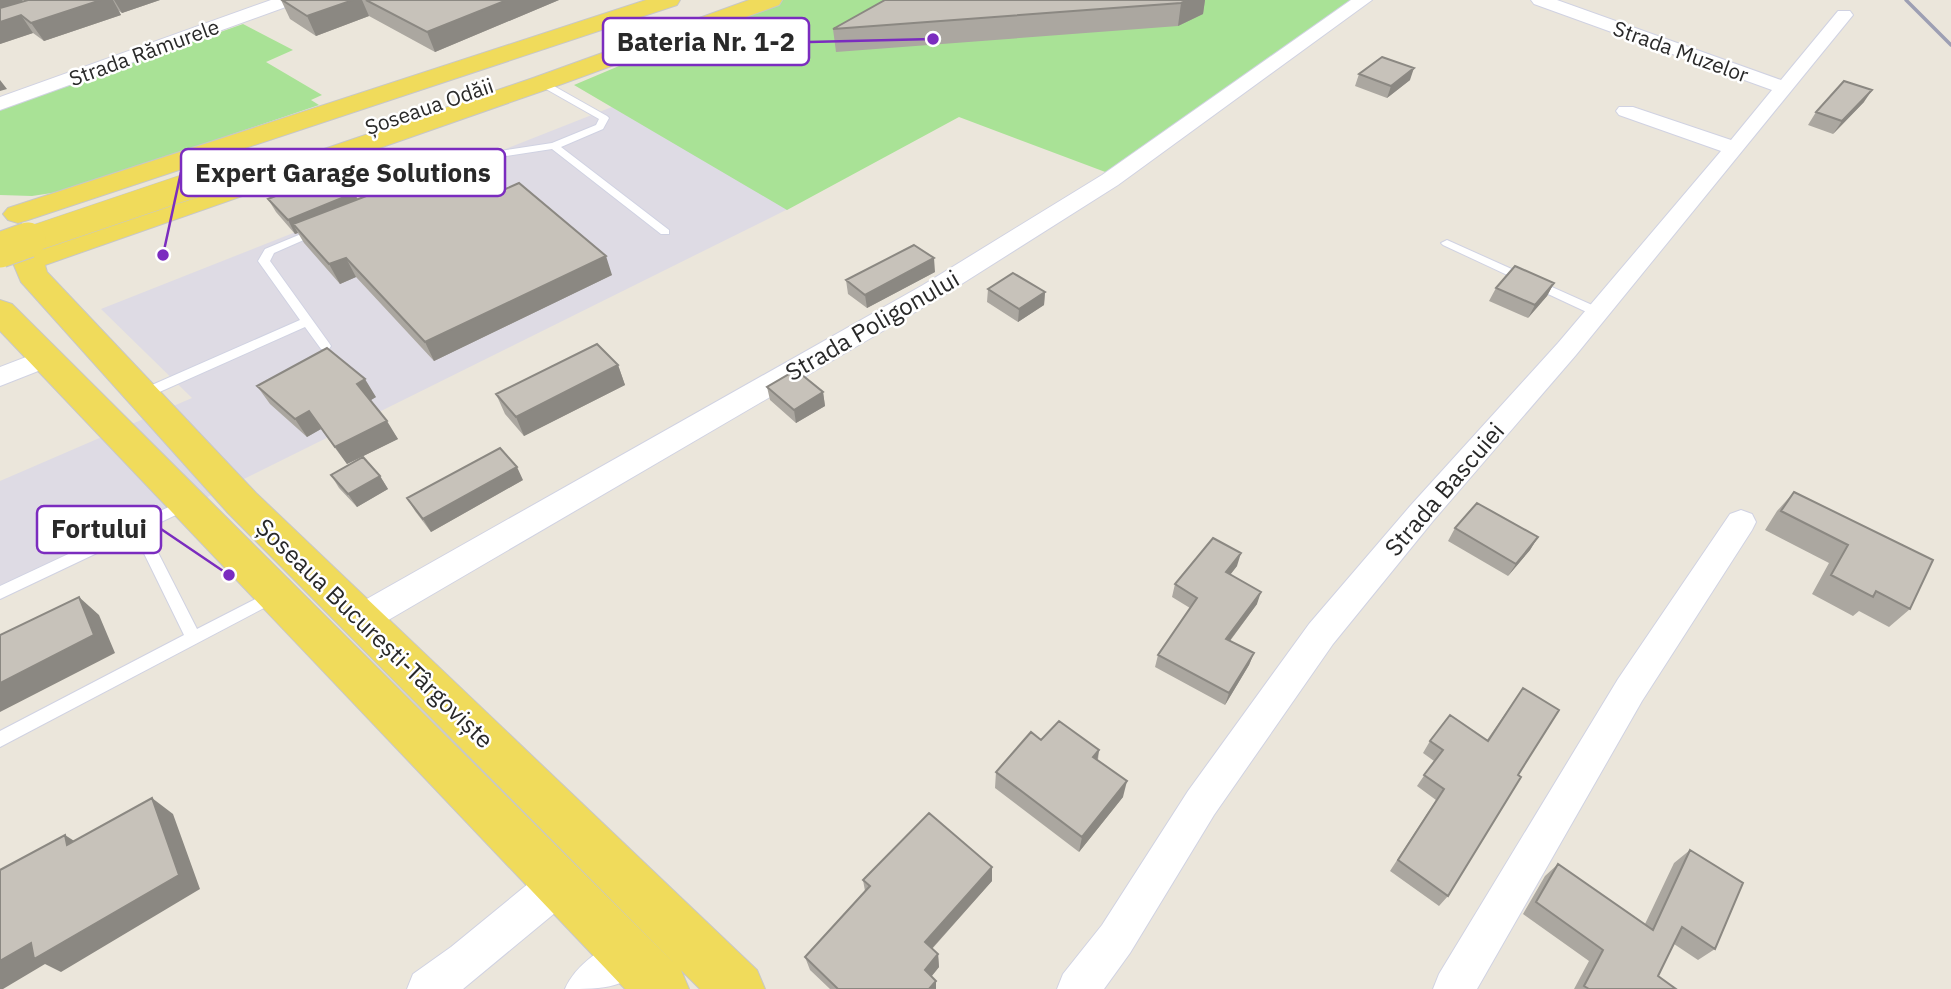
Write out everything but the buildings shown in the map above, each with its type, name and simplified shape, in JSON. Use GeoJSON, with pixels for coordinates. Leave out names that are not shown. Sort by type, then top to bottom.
{"type":"FeatureCollection","features":[{"type":"Feature","properties":{"kind":"main road"},"geometry":{"type":"LineString","coordinates":[[5,218],[669,0]]}},
{"type":"Feature","properties":{"kind":"main road","name":"Șoseaua Odăii"},"geometry":{"type":"LineString","coordinates":[[21,257],[197,177],[706,0]]}},
{"type":"Feature","properties":{"kind":"main road","name":"Șoseaua Odăii"},"geometry":{"type":"LineString","coordinates":[[5,218],[197,177],[738,0]]}},
{"type":"Feature","properties":{"kind":"main road"},"geometry":{"type":"LineString","coordinates":[[21,257],[115,230],[542,83],[771,0]]}},
{"type":"Feature","properties":{"kind":"main road"},"geometry":{"type":"LineString","coordinates":[[0,278],[21,257],[47,247],[52,236],[51,227],[45,220],[34,216],[5,218]]}},
{"type":"Feature","properties":{"kind":"main road"},"geometry":{"type":"LineString","coordinates":[[76,324],[61,272],[70,259],[115,230]]}},
{"type":"Feature","properties":{"kind":"main road","name":"Șoseaua București-Târgoviște"},"geometry":{"type":"LineString","coordinates":[[21,257],[32,275],[76,324],[242,503],[738,989]]}},
{"type":"Feature","properties":{"kind":"main road","name":"Șoseaua București-Târgoviște"},"geometry":{"type":"LineString","coordinates":[[0,311],[662,989]]}},
{"type":"Feature","properties":{"kind":"main road"},"geometry":{"type":"LineString","coordinates":[[0,325],[44,355]]}},
{"type":"Feature","properties":{"kind":"street","name":"Strada Rămurele"},"geometry":{"type":"LineString","coordinates":[[0,104],[288,0]]}},
{"type":"Feature","properties":{"kind":"street","name":"Strada Poligonului"},"geometry":{"type":"LineString","coordinates":[[361,619],[1016,240],[1110,180],[1363,0]]}},
{"type":"Feature","properties":{"kind":"street","name":"Strada Muzelor"},"geometry":{"type":"LineString","coordinates":[[1540,0],[1784,88]]}},
{"type":"Feature","properties":{"kind":"street","name":"Strada Bascuiei"},"geometry":{"type":"LineString","coordinates":[[1078,989],[1116,939],[1200,803],[1321,634],[1735,149],[1844,15]]}},
{"type":"Feature","properties":{"kind":"street"},"geometry":{"type":"LineString","coordinates":[[1626,111],[1735,149]]}},
{"type":"Feature","properties":{"kind":"street"},"geometry":{"type":"LineString","coordinates":[[0,377],[44,355]]}},
{"type":"Feature","properties":{"kind":"street"},"geometry":{"type":"LineString","coordinates":[[1454,989],[1630,690],[1741,522]]}},
{"type":"Feature","properties":{"kind":"street"},"geometry":{"type":"LineString","coordinates":[[428,989],[466,962],[559,884]]}},
{"type":"Feature","properties":{"kind":"street"},"geometry":{"type":"LineString","coordinates":[[586,989],[629,955]]}},
{"type":"Feature","properties":{"kind":"lane"},"geometry":{"type":"LineString","coordinates":[[442,179],[504,153],[554,146],[600,127],[604,118],[542,83]]}},
{"type":"Feature","properties":{"kind":"lane"},"geometry":{"type":"LineString","coordinates":[[554,146],[666,232]]}},
{"type":"Feature","properties":{"kind":"lane"},"geometry":{"type":"LineString","coordinates":[[325,346],[264,261],[269,250],[331,225]]}},
{"type":"Feature","properties":{"kind":"lane"},"geometry":{"type":"LineString","coordinates":[[1447,243],[1597,312]]}},
{"type":"Feature","properties":{"kind":"lane"},"geometry":{"type":"LineString","coordinates":[[141,395],[307,321]]}},
{"type":"Feature","properties":{"kind":"lane"},"geometry":{"type":"LineString","coordinates":[[0,593],[188,503]]}},
{"type":"Feature","properties":{"kind":"lane"},"geometry":{"type":"LineString","coordinates":[[138,527],[193,637]]}},
{"type":"Feature","properties":{"kind":"lane"},"geometry":{"type":"LineString","coordinates":[[0,739],[277,595]]}},
{"type":"Feature","properties":{"kind":"shaded area"},"geometry":{"type":"Polygon","coordinates":[[[612,107],[788,209],[0,600],[0,481],[192,398],[101,309],[612,107]]]}},
{"type":"Feature","properties":{"kind":"green space"},"geometry":{"type":"Polygon","coordinates":[[[775,0],[1361,0],[1108,173],[959,117],[787,210],[574,85],[775,0]]]}},
{"type":"Feature","properties":{"kind":"green space"},"geometry":{"type":"Polygon","coordinates":[[[243,24],[293,50],[266,62],[322,95],[311,100],[319,105],[65,191],[32,196],[0,195],[0,110],[243,24]]]}},
{"type":"Feature","properties":{"kind":"railway"},"geometry":{"type":"LineString","coordinates":[[1906,0],[1951,45]]}},
{"type":"Feature","properties":{"kind":"place","name":"Bateria Nr. 1-2"},"geometry":{"type":"Point","coordinates":[933,39]}},
{"type":"Feature","properties":{"kind":"place","name":"Expert Garage Solutions"},"geometry":{"type":"Point","coordinates":[163,255]}},
{"type":"Feature","properties":{"kind":"place","name":"Fortului"},"geometry":{"type":"Point","coordinates":[229,575]}}]}
